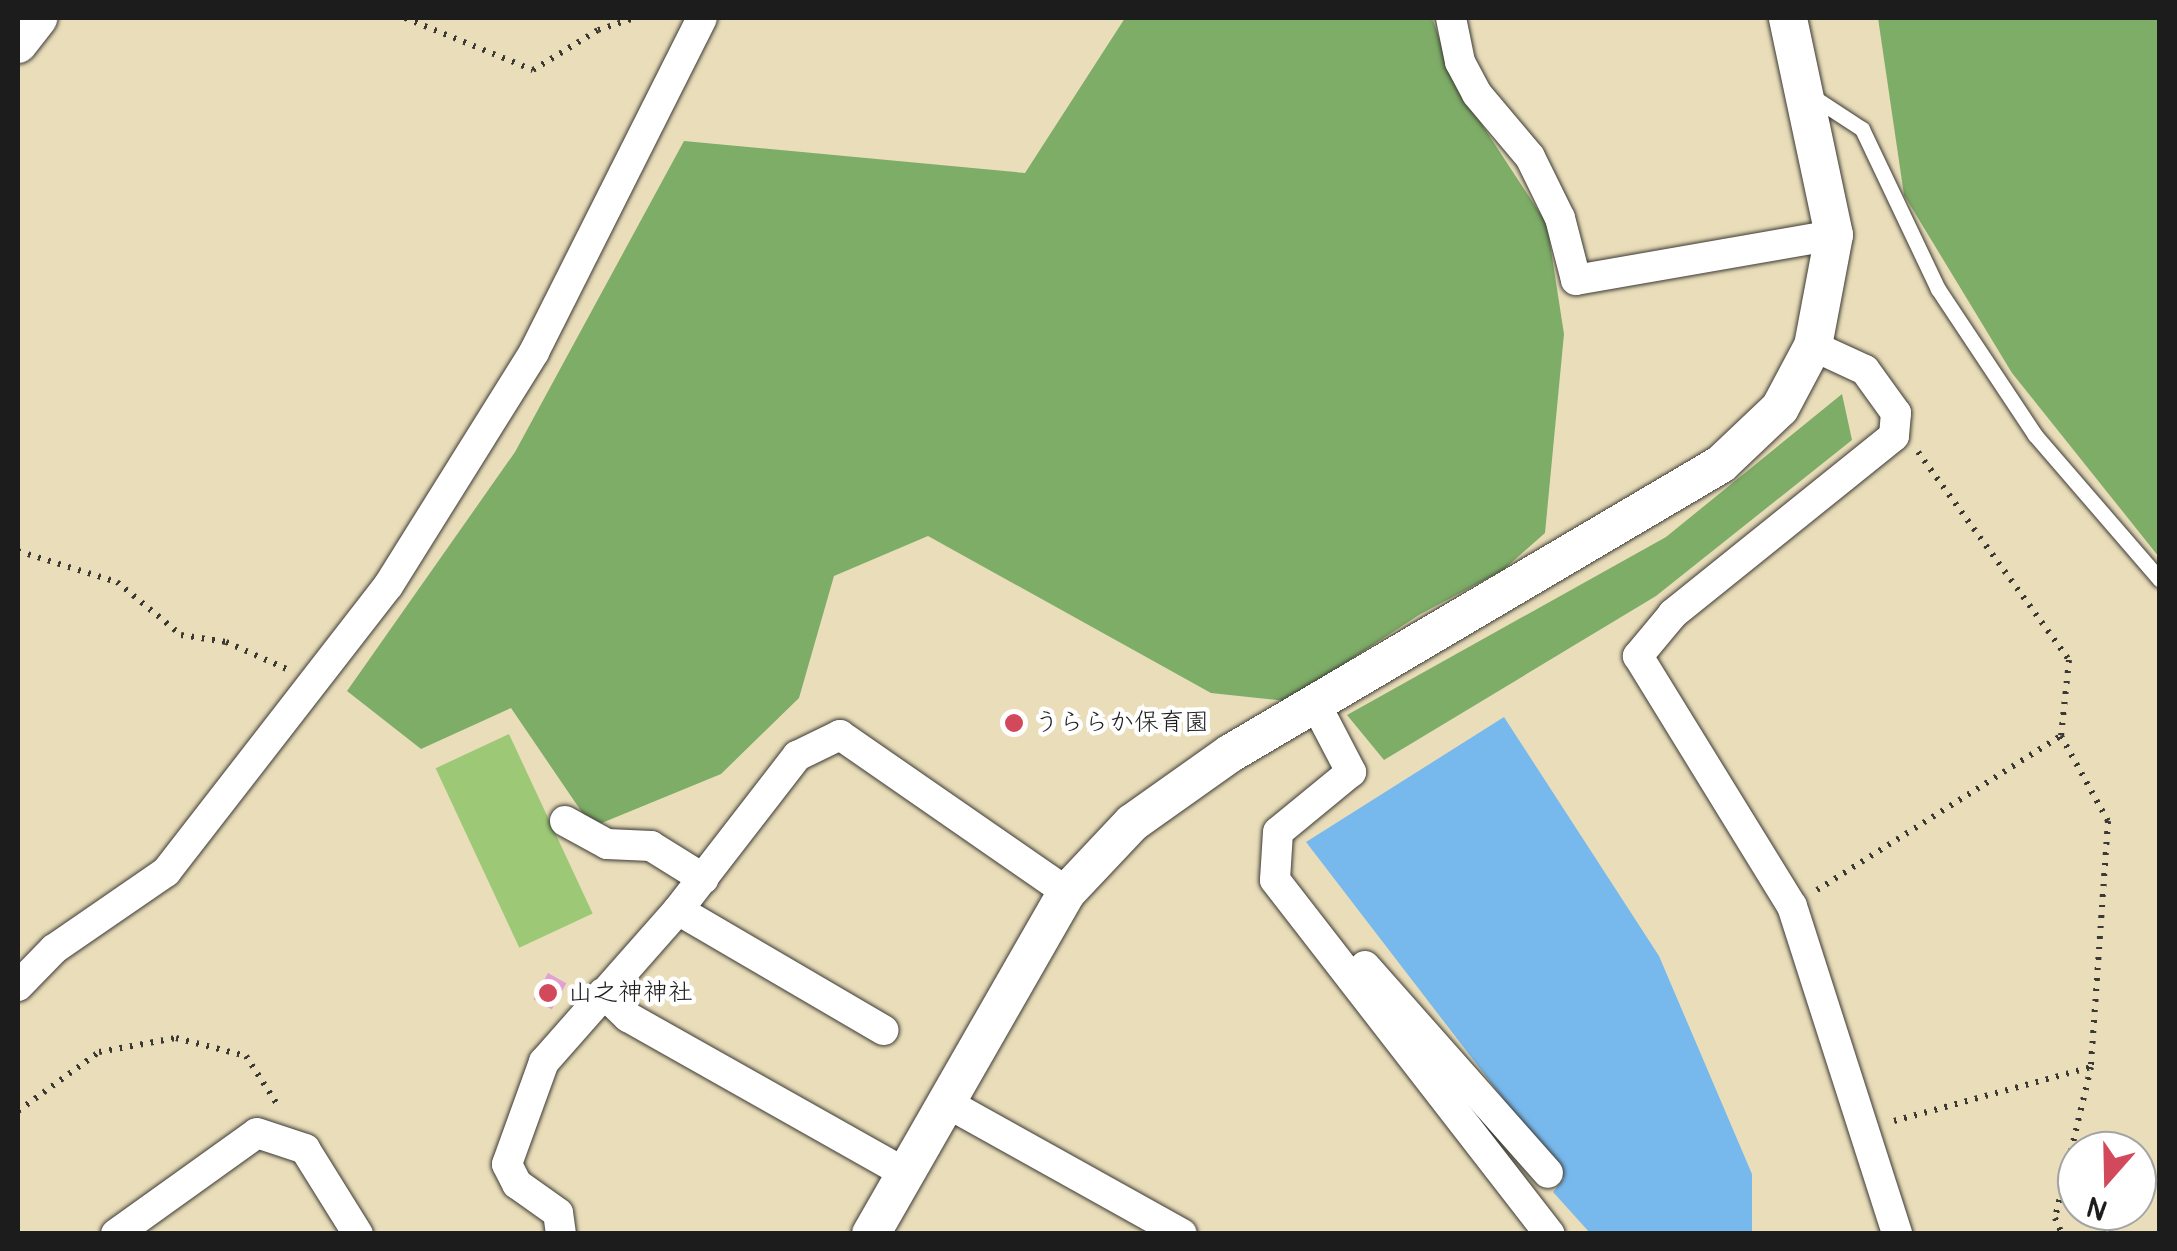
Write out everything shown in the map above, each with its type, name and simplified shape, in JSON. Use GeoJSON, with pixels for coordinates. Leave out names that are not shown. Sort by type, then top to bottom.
{"type":"FeatureCollection","features":[{"type":"Feature","properties":{"kind":"street"},"geometry":{"type":"LineString","coordinates":[[18,44],[38,18]]}},
{"type":"Feature","properties":{"kind":"street"},"geometry":{"type":"LineString","coordinates":[[18,986],[54,949],[166,872],[388,586],[534,352],[702,18]]}},
{"type":"Feature","properties":{"kind":"street"},"geometry":{"type":"LineString","coordinates":[[1451,18],[1460,62],[1476,94],[1530,156],[1560,218],[1576,280],[1834,235]]}},
{"type":"Feature","properties":{"kind":"street"},"geometry":{"type":"LineString","coordinates":[[871,1234],[1067,892],[1132,822],[1315,703],[1721,464],[1780,408],[1813,346],[1834,235],[1788,18]]}},
{"type":"Feature","properties":{"kind":"street"},"geometry":{"type":"LineString","coordinates":[[1813,346],[1865,370],[1895,420],[1894,436],[1673,614],[1638,656],[1792,906],[1897,1234]]}},
{"type":"Feature","properties":{"kind":"street"},"geometry":{"type":"LineString","coordinates":[[1315,703],[1351,772],[1278,832],[1275,880],[1550,1234]]}},
{"type":"Feature","properties":{"kind":"street"},"geometry":{"type":"LineString","coordinates":[[561,1234],[558,1213],[517,1184],[507,1164],[544,1062],[704,879],[797,756],[840,735],[1067,892]]}},
{"type":"Feature","properties":{"kind":"street"},"geometry":{"type":"LineString","coordinates":[[564,821],[607,844],[651,846],[704,879]]}},
{"type":"Feature","properties":{"kind":"street"},"geometry":{"type":"LineString","coordinates":[[1300,912],[1313,907],[1548,1173]]}},
{"type":"Feature","properties":{"kind":"street"},"geometry":{"type":"LineString","coordinates":[[678,910],[883,1030]]}},
{"type":"Feature","properties":{"kind":"street"},"geometry":{"type":"LineString","coordinates":[[603,993],[628,1018],[905,1173]]}},
{"type":"Feature","properties":{"kind":"street"},"geometry":{"type":"LineString","coordinates":[[946,1102],[1164,1229]]}},
{"type":"Feature","properties":{"kind":"street"},"geometry":{"type":"LineString","coordinates":[[116,1234],[258,1133],[305,1149],[358,1234]]}},
{"type":"Feature","properties":{"kind":"lane"},"geometry":{"type":"LineString","coordinates":[[1802,91],[1862,129],[1938,289],[2035,435],[2160,580]]}},
{"type":"Feature","properties":{"kind":"path"},"geometry":{"type":"LineString","coordinates":[[405,18],[533,70],[598,30],[635,18]]}},
{"type":"Feature","properties":{"kind":"path"},"geometry":{"type":"LineString","coordinates":[[1895,420],[2069,660],[2061,736],[2108,821],[2091,1067],[2055,1218],[2062,1234]]}},
{"type":"Feature","properties":{"kind":"path"},"geometry":{"type":"LineString","coordinates":[[18,551],[117,582],[181,635],[226,642],[316,682]]}},
{"type":"Feature","properties":{"kind":"path"},"geometry":{"type":"LineString","coordinates":[[1792,906],[2061,736]]}},
{"type":"Feature","properties":{"kind":"path"},"geometry":{"type":"LineString","coordinates":[[18,1111],[99,1052],[176,1038],[246,1056],[305,1149]]}},
{"type":"Feature","properties":{"kind":"path"},"geometry":{"type":"LineString","coordinates":[[1864,1129],[2091,1067]]}},
{"type":"Feature","properties":{"kind":"green space"},"geometry":{"type":"Polygon","coordinates":[[[1125,18],[1432,18],[1456,85],[1547,224],[1564,334],[1545,533],[1503,570],[1419,615],[1287,701],[1211,693],[928,536],[834,576],[799,698],[721,774],[592,827],[511,708],[421,749],[347,691],[515,452],[684,141],[1025,173],[1125,18]]]}},
{"type":"Feature","properties":{"kind":"green space"},"geometry":{"type":"Polygon","coordinates":[[[1878,18],[2159,18],[2159,557],[2012,373],[1904,195],[1878,18]]]}},
{"type":"Feature","properties":{"kind":"green space"},"geometry":{"type":"Polygon","coordinates":[[[1842,394],[1852,440],[1656,596],[1384,760],[1347,715],[1666,537],[1842,394]]]}},
{"type":"Feature","properties":{"kind":"green space"},"geometry":{"type":"Polygon","coordinates":[[[509,734],[593,913],[519,948],[436,768],[509,734]]]}},
{"type":"Feature","properties":{"kind":"water"},"geometry":{"type":"Polygon","coordinates":[[[1504,717],[1659,956],[1752,1174],[1752,1233],[1590,1233],[1553,1192],[1564,1178],[1306,842],[1504,717]]]}},
{"type":"Feature","properties":{"kind":"building"},"geometry":{"type":"Polygon","coordinates":[[[548,973],[566,983],[552,1009],[533,999],[548,973]]]}},
{"type":"Feature","properties":{"kind":"place","name":"うららか保育園"},"geometry":{"type":"Point","coordinates":[1014,723]}},
{"type":"Feature","properties":{"kind":"place","name":"山之神神社"},"geometry":{"type":"Point","coordinates":[548,993]}}]}
